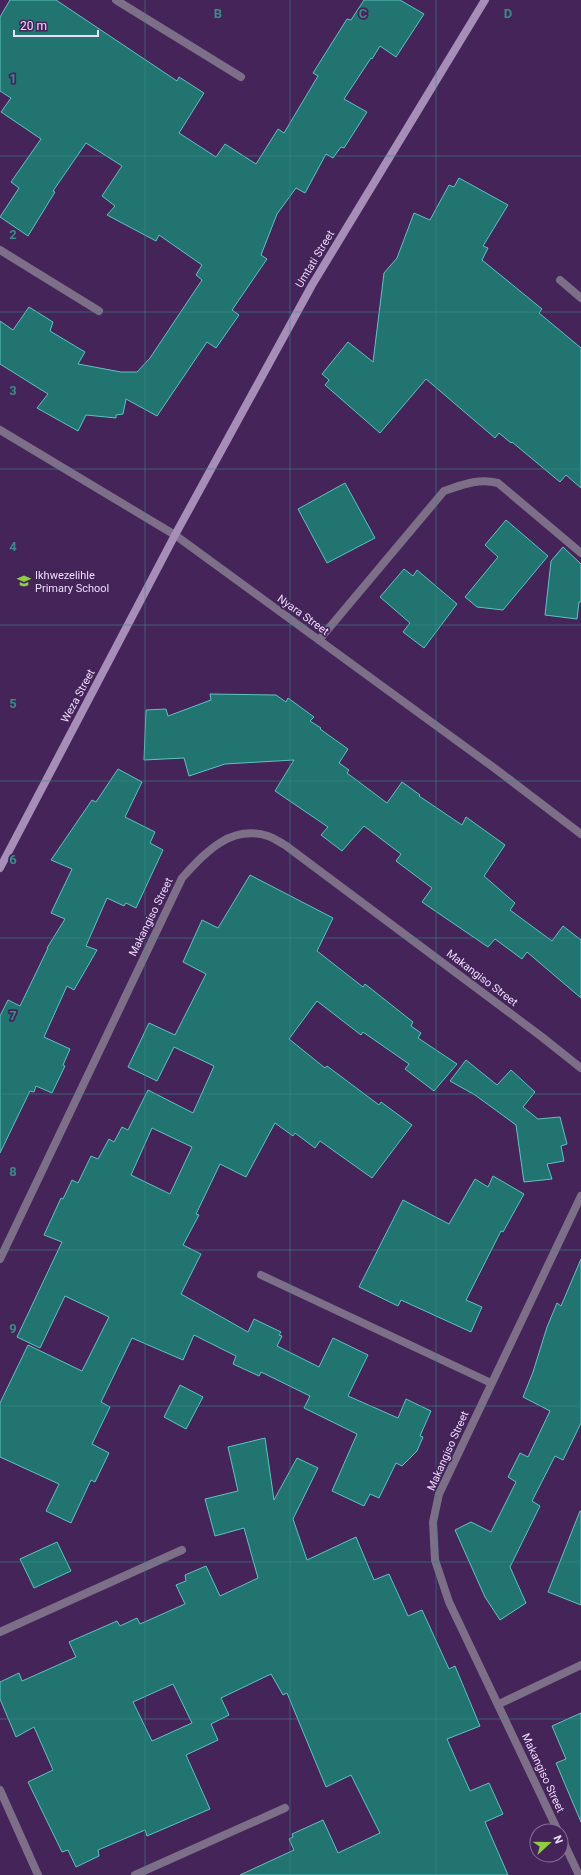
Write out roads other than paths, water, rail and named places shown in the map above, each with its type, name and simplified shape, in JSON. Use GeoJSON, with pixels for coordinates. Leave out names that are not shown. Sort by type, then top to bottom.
{"type":"FeatureCollection","features":[{"type":"Feature","properties":{"kind":"street"},"geometry":{"type":"LineString","coordinates":[[116,0],[240,77]]}},
{"type":"Feature","properties":{"kind":"street","name":"Umtati Street"},"geometry":{"type":"LineString","coordinates":[[175,535],[312,285],[485,0]]}},
{"type":"Feature","properties":{"kind":"street"},"geometry":{"type":"LineString","coordinates":[[0,250],[99,311]]}},
{"type":"Feature","properties":{"kind":"street"},"geometry":{"type":"LineString","coordinates":[[560,280],[581,298]]}},
{"type":"Feature","properties":{"kind":"street","name":"Nyara Street"},"geometry":{"type":"LineString","coordinates":[[0,430],[175,535],[497,770],[581,834]]}},
{"type":"Feature","properties":{"kind":"street"},"geometry":{"type":"LineString","coordinates":[[319,640],[444,492],[470,482],[486,480],[498,483],[581,553]]}},
{"type":"Feature","properties":{"kind":"street","name":"Weza Street"},"geometry":{"type":"LineString","coordinates":[[0,868],[175,535]]}},
{"type":"Feature","properties":{"kind":"street","name":"Makangiso Street"},"geometry":{"type":"LineString","coordinates":[[0,1259],[182,878],[204,853],[222,840],[246,834],[268,836],[285,845],[542,1037],[581,1068]]}},
{"type":"Feature","properties":{"kind":"street","name":"Makangiso Street"},"geometry":{"type":"LineString","coordinates":[[554,1823],[499,1704],[449,1602],[435,1560],[433,1522],[439,1494],[581,1196]]}},
{"type":"Feature","properties":{"kind":"street"},"geometry":{"type":"LineString","coordinates":[[261,1275],[492,1383]]}},
{"type":"Feature","properties":{"kind":"street"},"geometry":{"type":"LineString","coordinates":[[0,1632],[182,1550]]}},
{"type":"Feature","properties":{"kind":"street"},"geometry":{"type":"LineString","coordinates":[[499,1704],[581,1665]]}},
{"type":"Feature","properties":{"kind":"street"},"geometry":{"type":"LineString","coordinates":[[0,1790],[38,1875]]}},
{"type":"Feature","properties":{"kind":"street"},"geometry":{"type":"LineString","coordinates":[[135,1875],[285,1808]]}},
{"type":"Feature","properties":{"kind":"street"},"geometry":{"type":"LineString","coordinates":[[569,1854],[579,1875]]}},
{"type":"Feature","properties":{"kind":"place","name":"Ikhwezelihle Primary School"},"geometry":{"type":"Point","coordinates":[24,581]}}]}
